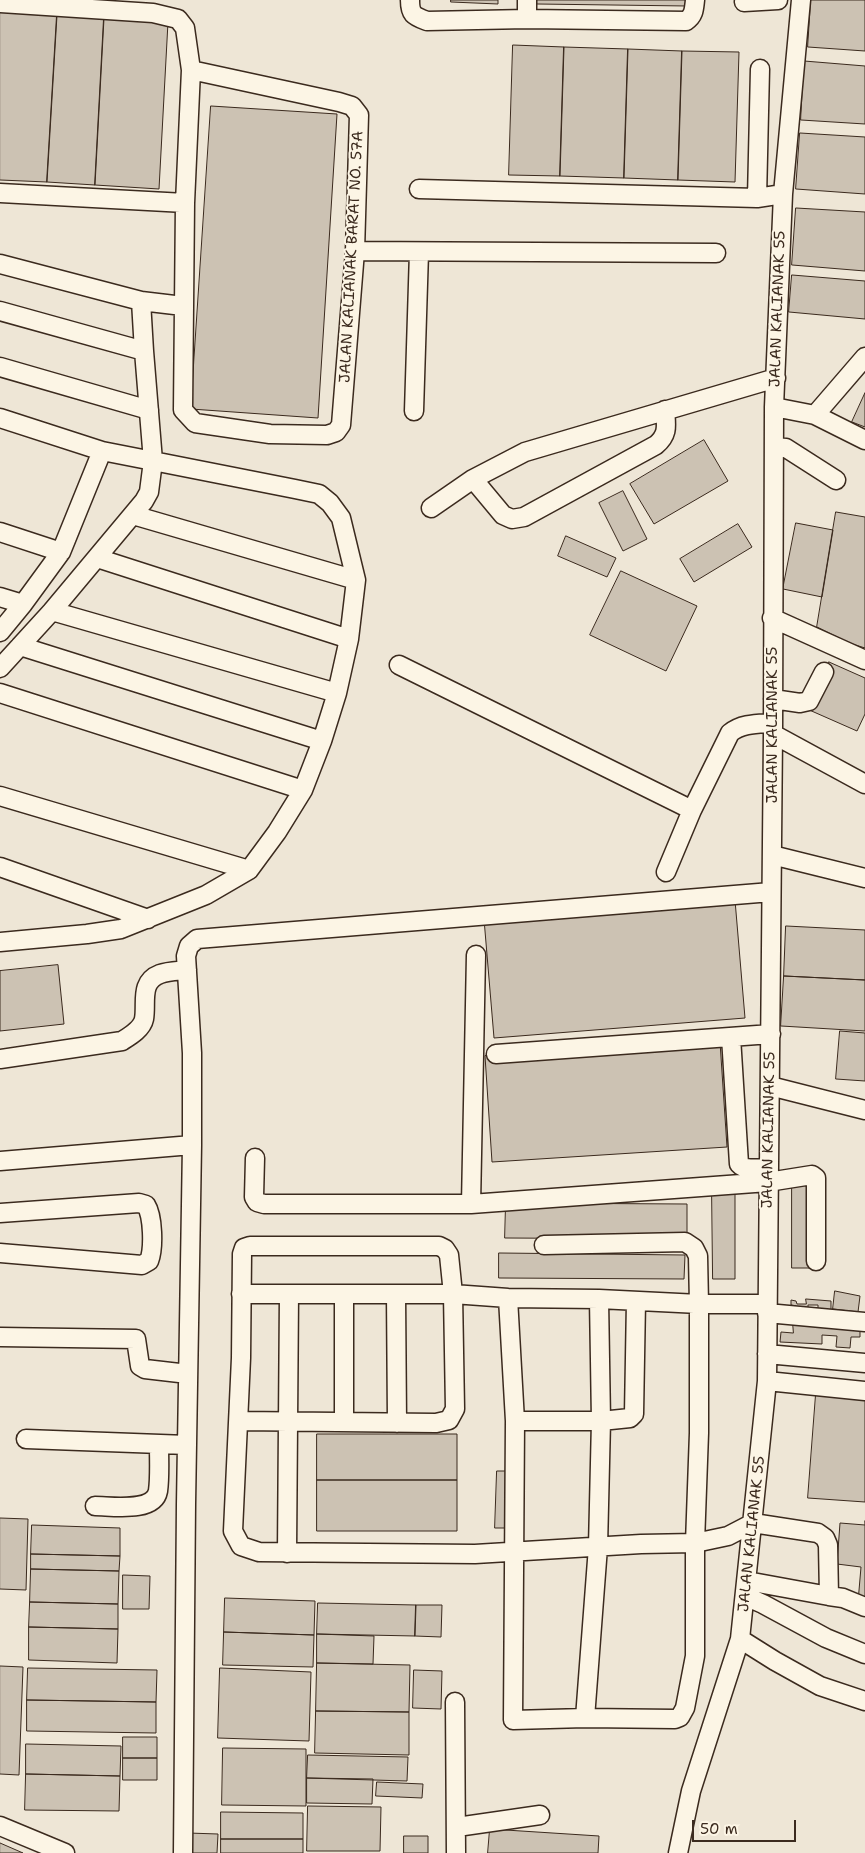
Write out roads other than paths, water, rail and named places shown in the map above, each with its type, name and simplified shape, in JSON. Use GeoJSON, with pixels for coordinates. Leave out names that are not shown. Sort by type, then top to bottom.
{"type":"FeatureCollection","features":[{"type":"Feature","properties":{"kind":"lane"},"geometry":{"type":"LineString","coordinates":[[410,0],[410,9],[415,16],[427,21],[527,19],[686,21],[691,18],[694,12],[695,0]]}},
{"type":"Feature","properties":{"kind":"lane"},"geometry":{"type":"LineString","coordinates":[[527,0],[527,19]]}},
{"type":"Feature","properties":{"kind":"lane"},"geometry":{"type":"LineString","coordinates":[[744,2],[778,0]]}},
{"type":"Feature","properties":{"kind":"lane","name":"JALAN KALIANAK 55"},"geometry":{"type":"LineString","coordinates":[[678,1853],[691,1791],[740,1640],[767,1381],[771,1034],[774,407],[783,194],[801,0]]}},
{"type":"Feature","properties":{"kind":"lane"},"geometry":{"type":"LineString","coordinates":[[0,3],[150,7],[178,19],[185,28],[191,70],[183,306],[141,301],[0,264]]}},
{"type":"Feature","properties":{"kind":"lane"},"geometry":{"type":"LineString","coordinates":[[757,198],[760,69]]}},
{"type":"Feature","properties":{"kind":"lane","name":"JALAN KALIANAK BARAT NO. 57A"},"geometry":{"type":"LineString","coordinates":[[183,306],[183,410],[188,418],[195,423],[270,434],[327,435],[336,432],[341,425],[355,251],[359,115],[352,106],[191,70]]}},
{"type":"Feature","properties":{"kind":"lane"},"geometry":{"type":"LineString","coordinates":[[419,189],[757,198],[783,194]]}},
{"type":"Feature","properties":{"kind":"lane"},"geometry":{"type":"LineString","coordinates":[[0,193],[185,203]]}},
{"type":"Feature","properties":{"kind":"lane"},"geometry":{"type":"LineString","coordinates":[[355,251],[716,253]]}},
{"type":"Feature","properties":{"kind":"lane"},"geometry":{"type":"LineString","coordinates":[[414,411],[419,252]]}},
{"type":"Feature","properties":{"kind":"lane"},"geometry":{"type":"LineString","coordinates":[[0,668],[52,611],[133,515],[149,492],[153,461],[141,301]]}},
{"type":"Feature","properties":{"kind":"lane"},"geometry":{"type":"LineString","coordinates":[[0,311],[144,351]]}},
{"type":"Feature","properties":{"kind":"lane"},"geometry":{"type":"LineString","coordinates":[[815,415],[865,357]]}},
{"type":"Feature","properties":{"kind":"lane"},"geometry":{"type":"LineString","coordinates":[[0,367],[149,410]]}},
{"type":"Feature","properties":{"kind":"lane"},"geometry":{"type":"LineString","coordinates":[[431,508],[473,479],[525,452],[776,378]]}},
{"type":"Feature","properties":{"kind":"lane"},"geometry":{"type":"LineString","coordinates":[[774,407],[815,415],[865,440]]}},
{"type":"Feature","properties":{"kind":"lane"},"geometry":{"type":"LineString","coordinates":[[473,479],[503,515],[512,519],[524,517],[656,445],[663,439],[666,432],[665,410]]}},
{"type":"Feature","properties":{"kind":"lane"},"geometry":{"type":"LineString","coordinates":[[0,418],[102,451],[319,494],[330,503],[341,518],[356,580],[349,639],[337,693],[322,741],[303,790],[277,832],[249,870],[206,896],[121,929],[87,934],[5,938]]}},
{"type":"Feature","properties":{"kind":"lane"},"geometry":{"type":"LineString","coordinates":[[774,447],[786,448],[836,480]]}},
{"type":"Feature","properties":{"kind":"lane"},"geometry":{"type":"LineString","coordinates":[[0,632],[24,604],[61,552],[102,451]]}},
{"type":"Feature","properties":{"kind":"lane"},"geometry":{"type":"LineString","coordinates":[[133,515],[356,580]]}},
{"type":"Feature","properties":{"kind":"lane"},"geometry":{"type":"LineString","coordinates":[[0,532],[61,552]]}},
{"type":"Feature","properties":{"kind":"lane"},"geometry":{"type":"LineString","coordinates":[[96,558],[349,639]]}},
{"type":"Feature","properties":{"kind":"lane"},"geometry":{"type":"LineString","coordinates":[[0,597],[24,604]]}},
{"type":"Feature","properties":{"kind":"lane"},"geometry":{"type":"LineString","coordinates":[[52,611],[337,693]]}},
{"type":"Feature","properties":{"kind":"lane","name":"JALAN KALIANAK 55"},"geometry":{"type":"LineString","coordinates":[[772,618],[865,660]]}},
{"type":"Feature","properties":{"kind":"lane"},"geometry":{"type":"LineString","coordinates":[[20,646],[322,741]]}},
{"type":"Feature","properties":{"kind":"lane"},"geometry":{"type":"LineString","coordinates":[[399,665],[692,810]]}},
{"type":"Feature","properties":{"kind":"lane"},"geometry":{"type":"LineString","coordinates":[[773,699],[800,704],[809,701],[824,672]]}},
{"type":"Feature","properties":{"kind":"lane"},"geometry":{"type":"LineString","coordinates":[[0,693],[303,790]]}},
{"type":"Feature","properties":{"kind":"lane"},"geometry":{"type":"LineString","coordinates":[[666,872],[692,810],[730,733],[736,728],[746,725],[773,729],[865,784]]}},
{"type":"Feature","properties":{"kind":"lane"},"geometry":{"type":"LineString","coordinates":[[0,796],[249,870]]}},
{"type":"Feature","properties":{"kind":"lane"},"geometry":{"type":"LineString","coordinates":[[772,855],[865,878]]}},
{"type":"Feature","properties":{"kind":"lane"},"geometry":{"type":"LineString","coordinates":[[0,867],[148,918]]}},
{"type":"Feature","properties":{"kind":"lane"},"geometry":{"type":"LineString","coordinates":[[183,1853],[192,1145],[192,1053],[186,956],[189,946],[197,939],[771,892]]}},
{"type":"Feature","properties":{"kind":"lane"},"geometry":{"type":"LineString","coordinates":[[471,1204],[476,955]]}},
{"type":"Feature","properties":{"kind":"lane"},"geometry":{"type":"LineString","coordinates":[[0,1059],[122,1041],[133,1034],[144,1021],[144,995],[150,980],[160,974],[187,970]]}},
{"type":"Feature","properties":{"kind":"lane"},"geometry":{"type":"LineString","coordinates":[[496,1054],[771,1034]]}},
{"type":"Feature","properties":{"kind":"lane"},"geometry":{"type":"LineString","coordinates":[[731,1037],[739,1164],[741,1167],[768,1175]]}},
{"type":"Feature","properties":{"kind":"lane"},"geometry":{"type":"LineString","coordinates":[[770,1086],[865,1110]]}},
{"type":"Feature","properties":{"kind":"lane"},"geometry":{"type":"LineString","coordinates":[[0,1161],[192,1145]]}},
{"type":"Feature","properties":{"kind":"lane"},"geometry":{"type":"LineString","coordinates":[[255,1158],[254,1197],[257,1202],[264,1204],[471,1204],[768,1175],[814,1176],[816,1178],[816,1261]]}},
{"type":"Feature","properties":{"kind":"lane"},"geometry":{"type":"LineString","coordinates":[[0,1213],[130,1203],[146,1205],[150,1211],[152,1253],[149,1261],[142,1265],[0,1253]]}},
{"type":"Feature","properties":{"kind":"lane"},"geometry":{"type":"LineString","coordinates":[[508,1298],[515,1421],[513,1720],[585,1718],[675,1719],[685,1708],[695,1656],[695,1544],[699,1433],[698,1256],[694,1248],[685,1242],[544,1245]]}},
{"type":"Feature","properties":{"kind":"lane"},"geometry":{"type":"LineString","coordinates":[[239,1421],[436,1423],[449,1420],[455,1409],[453,1294],[449,1255],[446,1249],[439,1246],[250,1246],[244,1248],[242,1254],[241,1294],[242,1358],[232,1532],[241,1546],[258,1552],[287,1553],[475,1554],[695,1544],[728,1536],[753,1523],[818,1533],[824,1538],[828,1545],[829,1596]]}},
{"type":"Feature","properties":{"kind":"lane"},"geometry":{"type":"LineString","coordinates":[[241,1294],[453,1294],[508,1298],[599,1299],[767,1309],[865,1322]]}},
{"type":"Feature","properties":{"kind":"lane"},"geometry":{"type":"LineString","coordinates":[[287,1553],[289,1294]]}},
{"type":"Feature","properties":{"kind":"lane"},"geometry":{"type":"LineString","coordinates":[[344,1294],[344,1422]]}},
{"type":"Feature","properties":{"kind":"lane"},"geometry":{"type":"LineString","coordinates":[[396,1294],[397,1422]]}},
{"type":"Feature","properties":{"kind":"lane"},"geometry":{"type":"LineString","coordinates":[[585,1718],[598,1547],[602,1421],[599,1299]]}},
{"type":"Feature","properties":{"kind":"lane"},"geometry":{"type":"LineString","coordinates":[[515,1421],[602,1421],[630,1418],[634,1414],[636,1301]]}},
{"type":"Feature","properties":{"kind":"lane"},"geometry":{"type":"LineString","coordinates":[[0,1337],[136,1339],[140,1366],[145,1369],[188,1374]]}},
{"type":"Feature","properties":{"kind":"lane"},"geometry":{"type":"LineString","coordinates":[[767,1354],[865,1363]]}},
{"type":"Feature","properties":{"kind":"lane"},"geometry":{"type":"LineString","coordinates":[[767,1381],[865,1391]]}},
{"type":"Feature","properties":{"kind":"lane"},"geometry":{"type":"LineString","coordinates":[[26,1439],[187,1445]]}},
{"type":"Feature","properties":{"kind":"lane"},"geometry":{"type":"LineString","coordinates":[[95,1506],[143,1506],[152,1502],[158,1493],[159,1445]]}},
{"type":"Feature","properties":{"kind":"lane"},"geometry":{"type":"LineString","coordinates":[[746,1589],[829,1596],[842,1598],[865,1607]]}},
{"type":"Feature","properties":{"kind":"lane"},"geometry":{"type":"LineString","coordinates":[[746,1589],[764,1604],[826,1638],[865,1654]]}},
{"type":"Feature","properties":{"kind":"lane"},"geometry":{"type":"LineString","coordinates":[[740,1640],[820,1686],[865,1702]]}},
{"type":"Feature","properties":{"kind":"lane"},"geometry":{"type":"LineString","coordinates":[[455,1702],[456,1853]]}},
{"type":"Feature","properties":{"kind":"lane"},"geometry":{"type":"LineString","coordinates":[[457,1827],[540,1815]]}},
{"type":"Feature","properties":{"kind":"lane"},"geometry":{"type":"LineString","coordinates":[[0,1826],[65,1853]]}}]}
